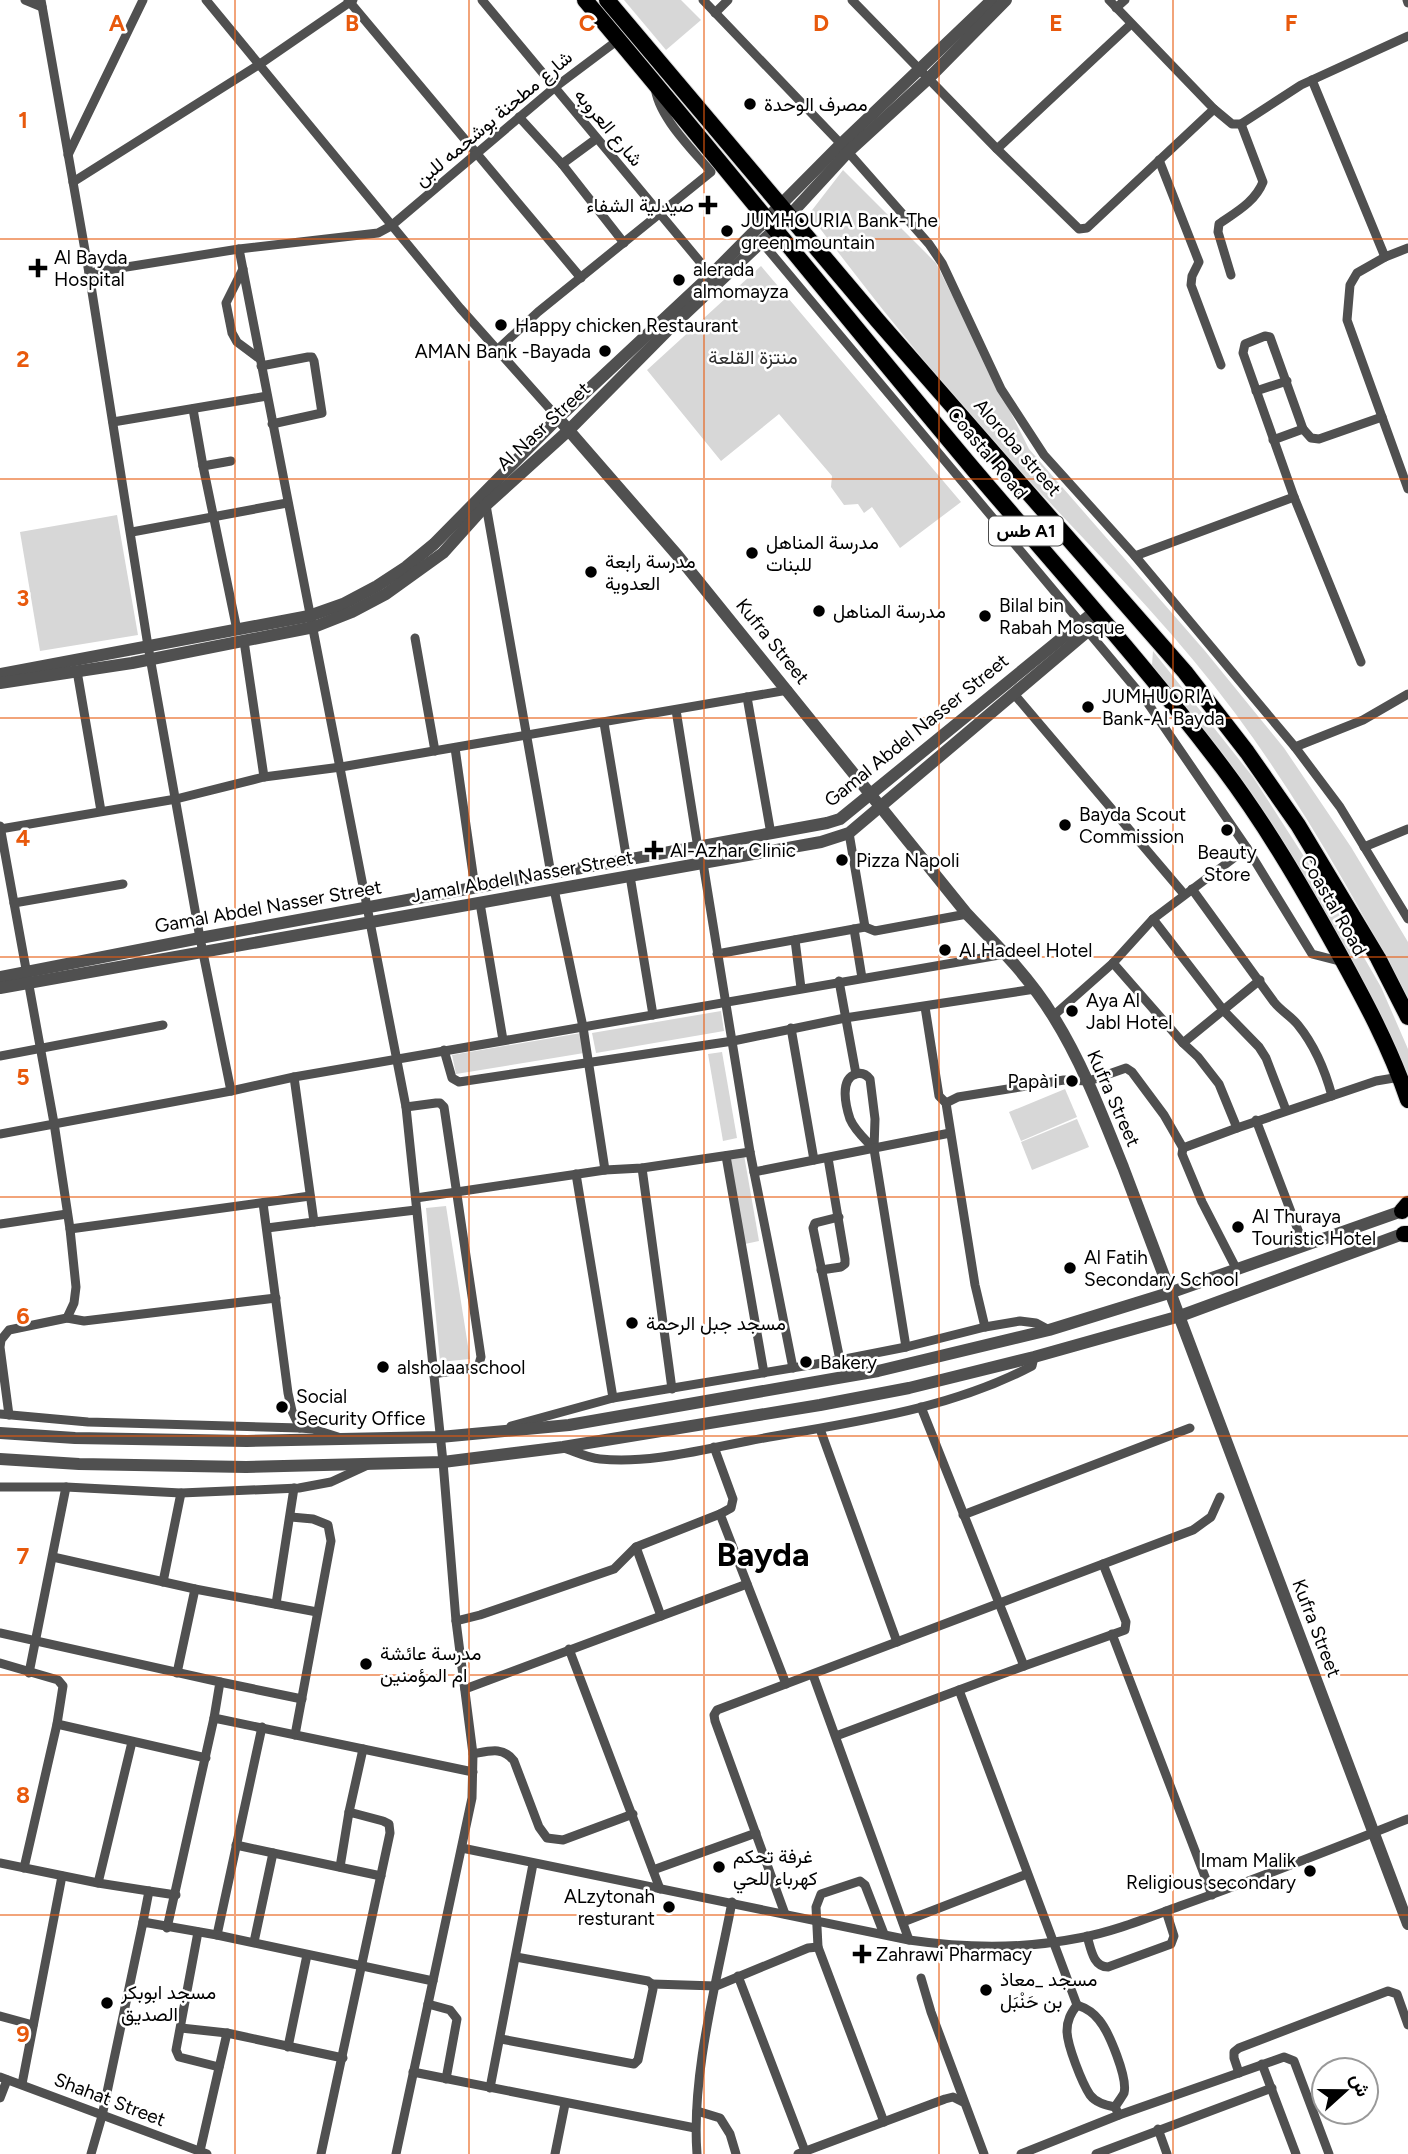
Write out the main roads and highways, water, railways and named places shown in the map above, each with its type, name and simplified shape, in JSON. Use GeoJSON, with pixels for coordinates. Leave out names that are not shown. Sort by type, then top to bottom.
{"type":"FeatureCollection","features":[{"type":"Feature","properties":{"kind":"highway","name":"Coastal Road"},"geometry":{"type":"LineString","coordinates":[[585,0],[722,163],[764,232],[1091,621],[1130,652],[1224,769],[1267,832],[1343,962],[1381,1032],[1408,1100]]}},
{"type":"Feature","properties":{"kind":"highway","name":"Aloroba street"},"geometry":{"type":"LineString","coordinates":[[607,0],[878,321],[1121,596],[1247,752],[1298,825],[1372,948],[1408,1017]]}},
{"type":"Feature","properties":{"kind":"highway"},"geometry":{"type":"LineString","coordinates":[[1091,621],[1121,596]]}},
{"type":"Feature","properties":{"kind":"highway"},"geometry":{"type":"LineString","coordinates":[[1130,652],[1153,634]]}},
{"type":"Feature","properties":{"kind":"place","name":"مصرف الوحدة"},"geometry":{"type":"Point","coordinates":[750,104]}},
{"type":"Feature","properties":{"kind":"place","name":"صيدلية الشفاء"},"geometry":{"type":"Point","coordinates":[708,205]}},
{"type":"Feature","properties":{"kind":"place","name":"JUMHOURIA Bank-The green mountain"},"geometry":{"type":"Point","coordinates":[727,231]}},
{"type":"Feature","properties":{"kind":"place","name":"Al Bayda Hospital"},"geometry":{"type":"Point","coordinates":[38,268]}},
{"type":"Feature","properties":{"kind":"place","name":"alerada almomayza"},"geometry":{"type":"Point","coordinates":[679,280]}},
{"type":"Feature","properties":{"kind":"place","name":"Happy chicken Restaurant"},"geometry":{"type":"Point","coordinates":[501,325]}},
{"type":"Feature","properties":{"kind":"place","name":"AMAN Bank -Bayada"},"geometry":{"type":"Point","coordinates":[605,351]}},
{"type":"Feature","properties":{"kind":"place","name":"مدرسة المناهل للبنات"},"geometry":{"type":"Point","coordinates":[752,553]}},
{"type":"Feature","properties":{"kind":"place","name":"مدرسة رابعة العدوية"},"geometry":{"type":"Point","coordinates":[591,572]}},
{"type":"Feature","properties":{"kind":"place","name":"مدرسة المناهل"},"geometry":{"type":"Point","coordinates":[819,611]}},
{"type":"Feature","properties":{"kind":"place","name":"Bilal bin Rabah Mosque"},"geometry":{"type":"Point","coordinates":[985,616]}},
{"type":"Feature","properties":{"kind":"place","name":"JUMHUORIA Bank-Al Bayda"},"geometry":{"type":"Point","coordinates":[1088,707]}},
{"type":"Feature","properties":{"kind":"place","name":"Bayda Scout Commission"},"geometry":{"type":"Point","coordinates":[1065,825]}},
{"type":"Feature","properties":{"kind":"place","name":"Beauty Store"},"geometry":{"type":"Point","coordinates":[1227,830]}},
{"type":"Feature","properties":{"kind":"place","name":"Al-Azhar Clinic"},"geometry":{"type":"Point","coordinates":[654,850]}},
{"type":"Feature","properties":{"kind":"place","name":"Pizza Napoli"},"geometry":{"type":"Point","coordinates":[842,860]}},
{"type":"Feature","properties":{"kind":"place","name":"Al Hadeel Hotel"},"geometry":{"type":"Point","coordinates":[945,950]}},
{"type":"Feature","properties":{"kind":"place","name":"Aya Al Jabl Hotel"},"geometry":{"type":"Point","coordinates":[1072,1011]}},
{"type":"Feature","properties":{"kind":"place","name":"Papà i"},"geometry":{"type":"Point","coordinates":[1072,1081]}},
{"type":"Feature","properties":{"kind":"place","name":"Al Thuraya Touristic Hotel"},"geometry":{"type":"Point","coordinates":[1238,1227]}},
{"type":"Feature","properties":{"kind":"place","name":"Al Fatih Secondary School"},"geometry":{"type":"Point","coordinates":[1070,1268]}},
{"type":"Feature","properties":{"kind":"place","name":"مسجد جبل الرحمة"},"geometry":{"type":"Point","coordinates":[632,1323]}},
{"type":"Feature","properties":{"kind":"place","name":"Bakery"},"geometry":{"type":"Point","coordinates":[806,1362]}},
{"type":"Feature","properties":{"kind":"place","name":"alsholaa school"},"geometry":{"type":"Point","coordinates":[383,1367]}},
{"type":"Feature","properties":{"kind":"place","name":"Social Security Office"},"geometry":{"type":"Point","coordinates":[282,1407]}},
{"type":"Feature","properties":{"kind":"place","name":"مدرسة عائشة ام المؤمنين"},"geometry":{"type":"Point","coordinates":[366,1664]}},
{"type":"Feature","properties":{"kind":"place","name":"غرفة تحكم كهرباء للحي"},"geometry":{"type":"Point","coordinates":[719,1867]}},
{"type":"Feature","properties":{"kind":"place","name":"Imam Malik Religious secondary"},"geometry":{"type":"Point","coordinates":[1310,1871]}},
{"type":"Feature","properties":{"kind":"place","name":"ALzytonah resturant"},"geometry":{"type":"Point","coordinates":[669,1907]}},
{"type":"Feature","properties":{"kind":"place","name":"Zahrawi Pharmacy"},"geometry":{"type":"Point","coordinates":[862,1954]}},
{"type":"Feature","properties":{"kind":"place","name":"مسجد _معاذ بن حَنْبَل"},"geometry":{"type":"Point","coordinates":[986,1990]}},
{"type":"Feature","properties":{"kind":"place","name":"مسجد ابوبكر الصديق"},"geometry":{"type":"Point","coordinates":[107,2003]}},
{"type":"Feature","properties":{"kind":"district","name":"Bayda"},"geometry":{"type":"Point","coordinates":[763,1554]}},
{"type":"Feature","properties":{"kind":"park label","name":"منتزة القلعة"},"geometry":{"type":"Point","coordinates":[753,357]}}]}
